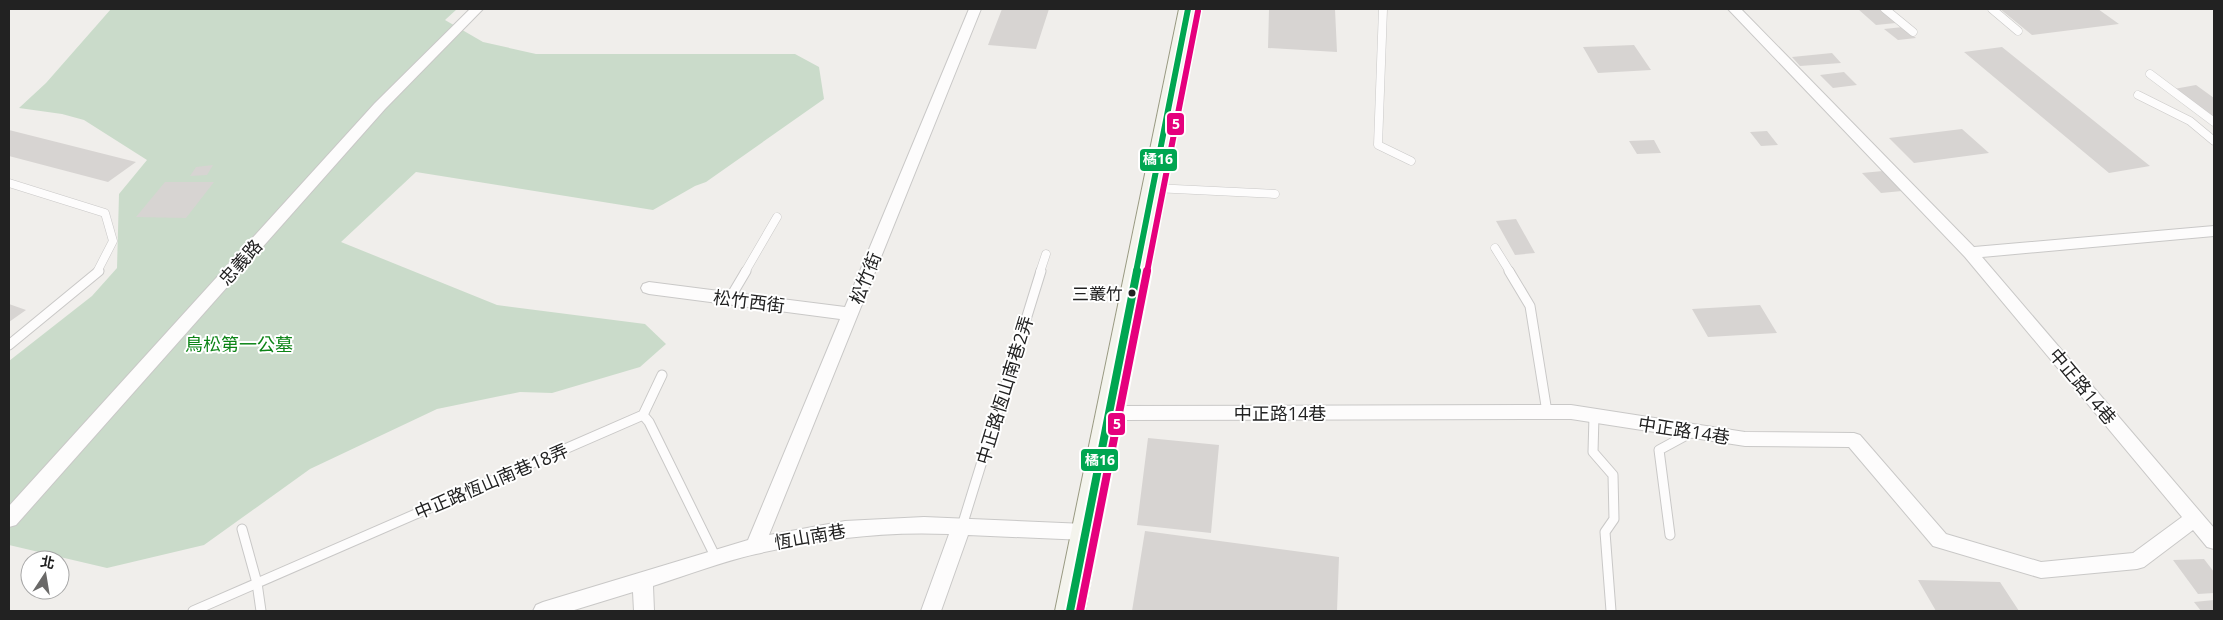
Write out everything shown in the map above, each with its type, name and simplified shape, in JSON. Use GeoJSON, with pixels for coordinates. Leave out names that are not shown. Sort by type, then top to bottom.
{"type":"FeatureCollection","features":[{"type":"Feature","properties":{"kind":"main road"},"geometry":{"type":"LineString","coordinates":[[1070,611],[1188,9]]}},
{"type":"Feature","properties":{"kind":"street","name":"忠義路"},"geometry":{"type":"LineString","coordinates":[[9,519],[380,106],[477,9]]}},
{"type":"Feature","properties":{"kind":"street","name":"松竹街"},"geometry":{"type":"LineString","coordinates":[[755,546],[975,9]]}},
{"type":"Feature","properties":{"kind":"street","name":"中正路14巷"},"geometry":{"type":"LineString","coordinates":[[1734,9],[1970,253],[2214,541]]}},
{"type":"Feature","properties":{"kind":"street"},"geometry":{"type":"LineString","coordinates":[[1970,253],[2214,231]]}},
{"type":"Feature","properties":{"kind":"street","name":"松竹西街"},"geometry":{"type":"LineString","coordinates":[[649,288],[850,314]]}},
{"type":"Feature","properties":{"kind":"street","name":"中正路14巷"},"geometry":{"type":"LineString","coordinates":[[1109,413],[1571,412],[1745,439],[1854,440],[1940,540],[2041,570],[2137,561],[2195,518]]}},
{"type":"Feature","properties":{"kind":"street","name":"恆山南巷"},"geometry":{"type":"LineString","coordinates":[[543,611],[755,546],[845,529],[924,525],[1085,532]]}},
{"type":"Feature","properties":{"kind":"street"},"geometry":{"type":"LineString","coordinates":[[931,611],[962,526]]}},
{"type":"Feature","properties":{"kind":"street"},"geometry":{"type":"LineString","coordinates":[[643,580],[644,611]]}},
{"type":"Feature","properties":{"kind":"lane"},"geometry":{"type":"LineString","coordinates":[[1383,9],[1378,145],[1411,161]]}},
{"type":"Feature","properties":{"kind":"lane"},"geometry":{"type":"LineString","coordinates":[[1885,9],[1914,32]]}},
{"type":"Feature","properties":{"kind":"lane"},"geometry":{"type":"LineString","coordinates":[[1992,9],[2018,31]]}},
{"type":"Feature","properties":{"kind":"lane"},"geometry":{"type":"LineString","coordinates":[[2150,74],[2214,122]]}},
{"type":"Feature","properties":{"kind":"lane"},"geometry":{"type":"LineString","coordinates":[[2138,95],[2190,121],[2214,141]]}},
{"type":"Feature","properties":{"kind":"lane"},"geometry":{"type":"LineString","coordinates":[[9,183],[105,213],[113,241],[98,271],[9,345]]}},
{"type":"Feature","properties":{"kind":"lane"},"geometry":{"type":"LineString","coordinates":[[1154,188],[1275,194]]}},
{"type":"Feature","properties":{"kind":"lane"},"geometry":{"type":"LineString","coordinates":[[730,298],[777,217]]}},
{"type":"Feature","properties":{"kind":"lane"},"geometry":{"type":"LineString","coordinates":[[1495,248],[1530,306],[1547,412]]}},
{"type":"Feature","properties":{"kind":"lane","name":"中正路恆山南巷2弄"},"geometry":{"type":"LineString","coordinates":[[962,526],[1046,254]]}},
{"type":"Feature","properties":{"kind":"lane"},"geometry":{"type":"LineString","coordinates":[[662,375],[643,415],[649,422],[716,558]]}},
{"type":"Feature","properties":{"kind":"lane","name":"中正路恆山南巷18弄"},"geometry":{"type":"LineString","coordinates":[[192,611],[643,415]]}},
{"type":"Feature","properties":{"kind":"lane"},"geometry":{"type":"LineString","coordinates":[[1594,416],[1593,452],[1613,475],[1614,519],[1605,532],[1611,611]]}},
{"type":"Feature","properties":{"kind":"lane"},"geometry":{"type":"LineString","coordinates":[[1670,535],[1659,450],[1694,431]]}},
{"type":"Feature","properties":{"kind":"lane"},"geometry":{"type":"LineString","coordinates":[[242,529],[257,583],[261,611]]}},
{"type":"Feature","properties":{"kind":"green space","name":"鳥松第一公墓"},"geometry":{"type":"Polygon","coordinates":[[[111,9],[457,9],[445,20],[483,42],[536,54],[795,54],[819,67],[824,99],[706,182],[695,186],[653,210],[416,172],[341,242],[497,305],[645,324],[666,344],[640,367],[552,393],[520,392],[437,409],[310,469],[204,545],[107,568],[70,559],[70,550],[30,550],[9,545],[9,361],[92,296],[117,268],[119,194],[147,160],[84,120],[62,114],[19,108],[46,83],[111,9]]]}},
{"type":"Feature","properties":{"kind":"building"},"geometry":{"type":"Polygon","coordinates":[[[1002,9],[1049,9],[1036,49],[988,45],[1002,9]]]}},
{"type":"Feature","properties":{"kind":"building"},"geometry":{"type":"Polygon","coordinates":[[[1269,9],[1335,9],[1337,52],[1268,48],[1269,9]]]}},
{"type":"Feature","properties":{"kind":"building"},"geometry":{"type":"Polygon","coordinates":[[[1858,9],[1880,9],[1896,23],[1876,25],[1858,9]]]}},
{"type":"Feature","properties":{"kind":"building"},"geometry":{"type":"Polygon","coordinates":[[[2000,9],[2098,9],[2119,24],[2032,35],[2000,9]]]}},
{"type":"Feature","properties":{"kind":"building"},"geometry":{"type":"Polygon","coordinates":[[[1903,27],[1916,38],[1898,40],[1884,29],[1903,27]]]}},
{"type":"Feature","properties":{"kind":"building"},"geometry":{"type":"Polygon","coordinates":[[[1634,45],[1651,70],[1598,73],[1583,47],[1634,45]]]}},
{"type":"Feature","properties":{"kind":"building"},"geometry":{"type":"Polygon","coordinates":[[[2002,47],[2150,166],[2109,173],[1964,52],[2002,47]]]}},
{"type":"Feature","properties":{"kind":"building"},"geometry":{"type":"Polygon","coordinates":[[[1832,53],[1841,63],[1800,66],[1792,57],[1832,53]]]}},
{"type":"Feature","properties":{"kind":"building"},"geometry":{"type":"Polygon","coordinates":[[[1844,72],[1857,85],[1833,88],[1820,75],[1844,72]]]}},
{"type":"Feature","properties":{"kind":"building"},"geometry":{"type":"Polygon","coordinates":[[[2196,85],[2214,98],[2214,117],[2174,89],[2196,85]]]}},
{"type":"Feature","properties":{"kind":"building"},"geometry":{"type":"Polygon","coordinates":[[[1962,129],[1989,153],[1914,163],[1889,138],[1962,129]]]}},
{"type":"Feature","properties":{"kind":"building"},"geometry":{"type":"Polygon","coordinates":[[[9,130],[136,162],[108,182],[9,156],[9,130]]]}},
{"type":"Feature","properties":{"kind":"building"},"geometry":{"type":"Polygon","coordinates":[[[1767,131],[1778,145],[1761,146],[1750,132],[1767,131]]]}},
{"type":"Feature","properties":{"kind":"building"},"geometry":{"type":"Polygon","coordinates":[[[1654,140],[1661,153],[1637,154],[1629,141],[1654,140]]]}},
{"type":"Feature","properties":{"kind":"building"},"geometry":{"type":"Polygon","coordinates":[[[213,165],[207,175],[190,176],[196,167],[213,165]]]}},
{"type":"Feature","properties":{"kind":"building"},"geometry":{"type":"Polygon","coordinates":[[[1883,171],[1902,191],[1881,193],[1862,173],[1883,171]]]}},
{"type":"Feature","properties":{"kind":"building"},"geometry":{"type":"Polygon","coordinates":[[[165,182],[214,182],[186,218],[136,217],[165,182]]]}},
{"type":"Feature","properties":{"kind":"building"},"geometry":{"type":"Polygon","coordinates":[[[1516,219],[1535,253],[1515,255],[1496,221],[1516,219]]]}},
{"type":"Feature","properties":{"kind":"building"},"geometry":{"type":"Polygon","coordinates":[[[9,304],[26,310],[9,322],[9,304]]]}},
{"type":"Feature","properties":{"kind":"building"},"geometry":{"type":"Polygon","coordinates":[[[1760,305],[1777,333],[1708,337],[1692,309],[1760,305]]]}},
{"type":"Feature","properties":{"kind":"building"},"geometry":{"type":"Polygon","coordinates":[[[1148,438],[1219,445],[1211,533],[1137,525],[1148,438]]]}},
{"type":"Feature","properties":{"kind":"building"},"geometry":{"type":"Polygon","coordinates":[[[1145,531],[1339,557],[1337,611],[1132,611],[1145,531]]]}},
{"type":"Feature","properties":{"kind":"building"},"geometry":{"type":"Polygon","coordinates":[[[2204,559],[2214,572],[2214,593],[2198,594],[2173,560],[2204,559]]]}},
{"type":"Feature","properties":{"kind":"building"},"geometry":{"type":"Polygon","coordinates":[[[1918,580],[2000,582],[2019,611],[1936,611],[1918,580]]]}},
{"type":"Feature","properties":{"kind":"building"},"geometry":{"type":"Polygon","coordinates":[[[2214,600],[2214,611],[2201,611],[2194,602],[2214,600]]]}},
{"type":"Feature","properties":{"kind":"transit line","name":"橘16"},"geometry":{"type":"LineString","coordinates":[[1070,611],[1188,9]]}},
{"type":"Feature","properties":{"kind":"transit line","name":"5"},"geometry":{"type":"LineString","coordinates":[[1080,611],[1198,11]]}},
{"type":"Feature","properties":{"kind":"place","name":"三叢竹"},"geometry":{"type":"Point","coordinates":[1132,293]}}]}
